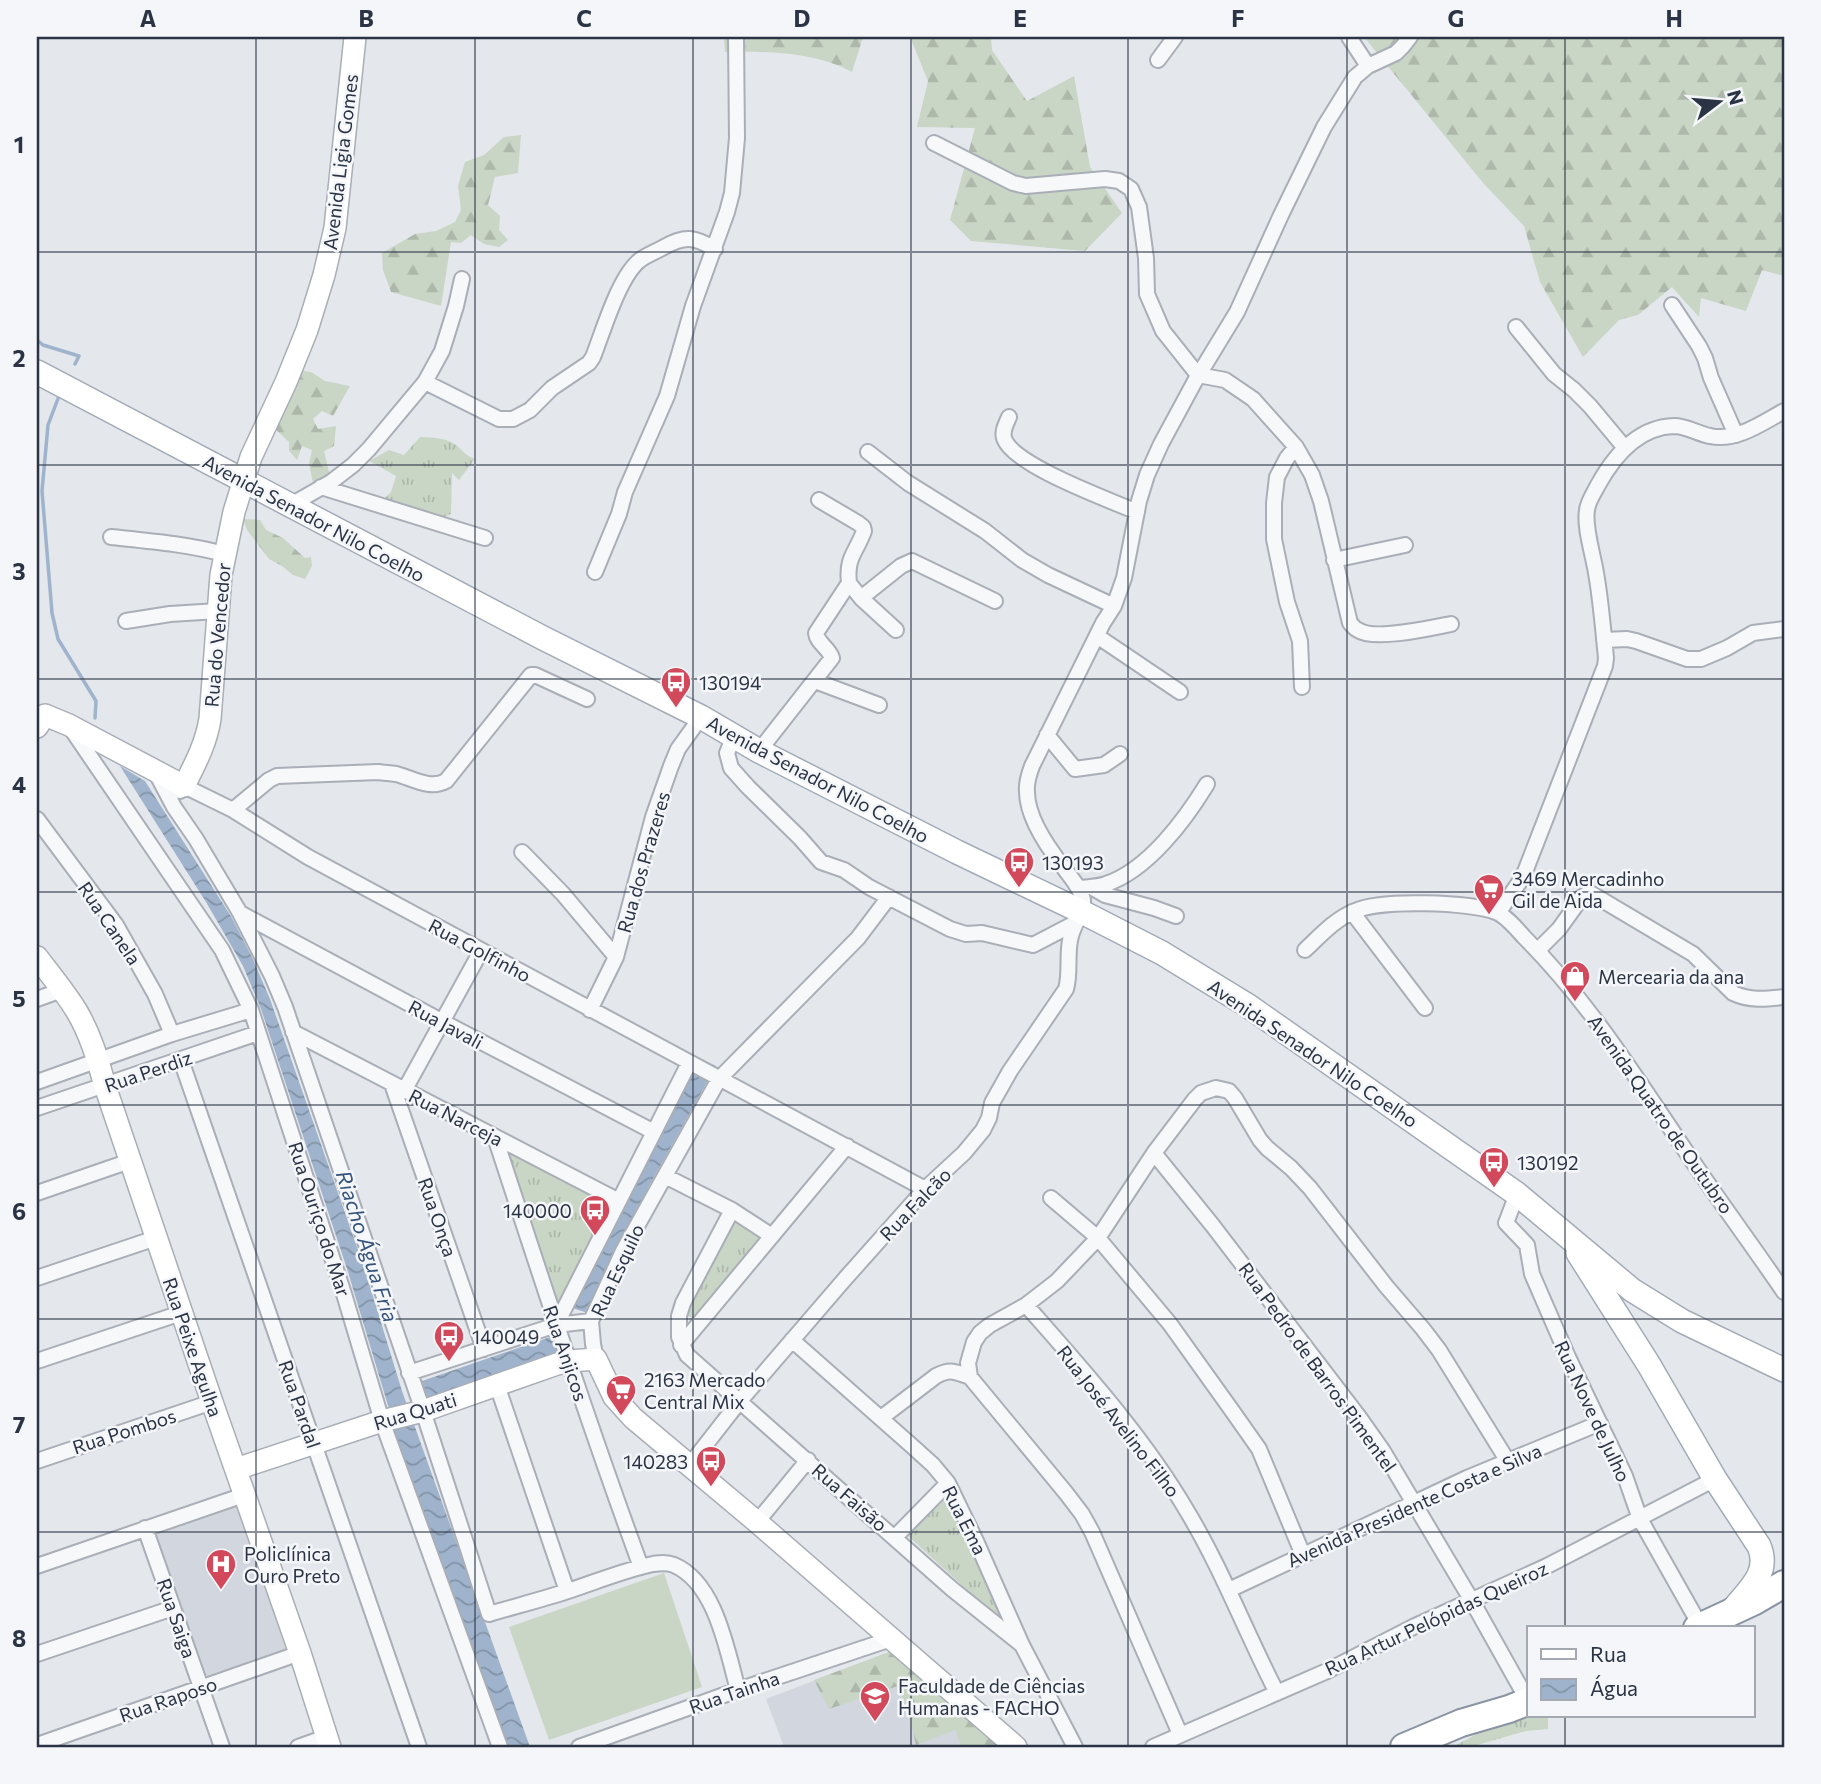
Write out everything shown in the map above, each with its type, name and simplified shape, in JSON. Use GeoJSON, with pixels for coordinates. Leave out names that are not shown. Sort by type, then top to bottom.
{"type":"FeatureCollection","features":[{"type":"Feature","properties":{"kind":"highway"},"geometry":{"type":"LineString","coordinates":[[1701,1626],[1784,1584]]}},
{"type":"Feature","properties":{"kind":"highway"},"geometry":{"type":"LineString","coordinates":[[1404,1747],[1461,1723],[1527,1702]]}},
{"type":"Feature","properties":{"kind":"main road","name":"Avenida Senador Nilo Coelho"},"geometry":{"type":"LineString","coordinates":[[37,372],[289,506],[701,717],[759,751],[957,852],[1082,902],[1247,1005],[1517,1194],[1632,1290],[1668,1313],[1784,1370]]}},
{"type":"Feature","properties":{"kind":"main road","name":"Avenida Senador Nilo Coelho"},"geometry":{"type":"LineString","coordinates":[[1567,1236],[1649,1365],[1763,1554],[1761,1575],[1730,1613]]}},
{"type":"Feature","properties":{"kind":"street","name":"Avenida Ligia Gomes"},"geometry":{"type":"LineString","coordinates":[[244,481],[251,457],[307,330],[324,275],[335,228],[355,37]]}},
{"type":"Feature","properties":{"kind":"street"},"geometry":{"type":"LineString","coordinates":[[595,572],[628,483],[667,396],[693,306],[715,249],[732,193],[736,166],[738,98],[736,37]]}},
{"type":"Feature","properties":{"kind":"street"},"geometry":{"type":"LineString","coordinates":[[1158,60],[1175,37]]}},
{"type":"Feature","properties":{"kind":"street"},"geometry":{"type":"LineString","coordinates":[[1349,37],[1368,66]]}},
{"type":"Feature","properties":{"kind":"street"},"geometry":{"type":"LineString","coordinates":[[1082,902],[1036,823],[1026,790],[1032,765],[1114,606],[1124,579],[1147,475],[1156,455],[1198,375],[1237,312],[1324,127],[1355,77],[1368,66],[1396,53],[1410,37]]}},
{"type":"Feature","properties":{"kind":"street"},"geometry":{"type":"LineString","coordinates":[[934,143],[1013,183],[1027,186],[1105,179],[1119,181],[1131,189],[1139,207],[1146,258],[1147,294],[1163,331],[1198,375],[1225,380],[1253,399],[1296,447],[1312,475],[1321,501],[1350,622],[1360,632],[1382,634],[1451,624]]}},
{"type":"Feature","properties":{"kind":"street"},"geometry":{"type":"LineString","coordinates":[[425,382],[499,419],[517,418],[530,410],[552,388],[589,363],[622,283],[639,260],[684,239],[693,239],[715,249]]}},
{"type":"Feature","properties":{"kind":"street"},"geometry":{"type":"LineString","coordinates":[[289,506],[321,488],[353,465],[425,382],[442,351],[461,279]]}},
{"type":"Feature","properties":{"kind":"street"},"geometry":{"type":"LineString","coordinates":[[1672,305],[1699,346],[1736,435]]}},
{"type":"Feature","properties":{"kind":"street"},"geometry":{"type":"LineString","coordinates":[[1516,327],[1554,374],[1590,406],[1625,448]]}},
{"type":"Feature","properties":{"kind":"street"},"geometry":{"type":"LineString","coordinates":[[1305,950],[1338,921],[1366,906],[1385,903],[1461,906],[1498,913],[1522,877],[1605,666],[1597,575],[1586,519],[1587,508],[1604,475],[1630,443],[1659,428],[1674,426],[1715,437],[1736,435],[1784,411]]}},
{"type":"Feature","properties":{"kind":"street"},"geometry":{"type":"LineString","coordinates":[[1009,417],[1003,432],[1005,441],[1034,466],[1048,475],[1137,512]]}},
{"type":"Feature","properties":{"kind":"street"},"geometry":{"type":"LineString","coordinates":[[1296,447],[1277,477],[1274,539],[1287,602],[1300,641],[1302,687]]}},
{"type":"Feature","properties":{"kind":"street"},"geometry":{"type":"LineString","coordinates":[[868,452],[908,483],[985,531],[1022,560],[1114,606]]}},
{"type":"Feature","properties":{"kind":"street","name":"Rua do Vencedor"},"geometry":{"type":"LineString","coordinates":[[184,786],[207,738],[224,554],[244,481]]}},
{"type":"Feature","properties":{"kind":"street"},"geometry":{"type":"LineString","coordinates":[[321,488],[485,538]]}},
{"type":"Feature","properties":{"kind":"street"},"geometry":{"type":"LineString","coordinates":[[819,500],[863,527],[863,535],[848,566],[849,583],[861,598],[896,630]]}},
{"type":"Feature","properties":{"kind":"street"},"geometry":{"type":"LineString","coordinates":[[111,537],[155,541],[224,554]]}},
{"type":"Feature","properties":{"kind":"street"},"geometry":{"type":"LineString","coordinates":[[1334,560],[1405,545]]}},
{"type":"Feature","properties":{"kind":"street"},"geometry":{"type":"LineString","coordinates":[[861,598],[901,566],[912,561],[995,601]]}},
{"type":"Feature","properties":{"kind":"street"},"geometry":{"type":"LineString","coordinates":[[759,751],[832,658],[816,633],[849,583]]}},
{"type":"Feature","properties":{"kind":"street"},"geometry":{"type":"LineString","coordinates":[[126,621],[170,614],[218,611]]}},
{"type":"Feature","properties":{"kind":"street"},"geometry":{"type":"LineString","coordinates":[[1604,640],[1627,639],[1687,659],[1701,659],[1753,633],[1784,629]]}},
{"type":"Feature","properties":{"kind":"street"},"geometry":{"type":"LineString","coordinates":[[1097,636],[1180,692]]}},
{"type":"Feature","properties":{"kind":"street"},"geometry":{"type":"LineString","coordinates":[[233,810],[269,780],[281,775],[378,772],[425,784],[442,784],[531,675],[587,699]]}},
{"type":"Feature","properties":{"kind":"street"},"geometry":{"type":"LineString","coordinates":[[814,681],[879,705]]}},
{"type":"Feature","properties":{"kind":"street","name":"Rua Golfinho"},"geometry":{"type":"LineString","coordinates":[[40,717],[69,725],[233,810],[308,857],[925,1189]]}},
{"type":"Feature","properties":{"kind":"street","name":"Rua dos Prazeres"},"geometry":{"type":"LineString","coordinates":[[590,1010],[617,957],[653,817],[678,749],[701,717]]}},
{"type":"Feature","properties":{"kind":"street","name":"Rua Ouriço do Mar"},"geometry":{"type":"LineString","coordinates":[[69,725],[222,950],[251,1010],[385,1420],[500,1747]]}},
{"type":"Feature","properties":{"kind":"street"},"geometry":{"type":"LineString","coordinates":[[1048,735],[1075,769],[1104,765],[1120,754]]}},
{"type":"Feature","properties":{"kind":"street"},"geometry":{"type":"LineString","coordinates":[[734,736],[727,753],[731,768],[821,862],[844,870],[869,887],[958,931],[966,934],[982,933],[1028,945],[1035,944],[1105,884],[1122,876],[1153,853],[1192,809],[1207,784]]}},
{"type":"Feature","properties":{"kind":"street","name":"Rua Ouriço do Mar"},"geometry":{"type":"LineString","coordinates":[[155,771],[174,807],[240,912],[285,1007],[489,1614],[567,1591]]}},
{"type":"Feature","properties":{"kind":"street"},"geometry":{"type":"LineString","coordinates":[[174,807],[176,795],[184,786]]}},
{"type":"Feature","properties":{"kind":"street","name":"Rua Canela"},"geometry":{"type":"LineString","coordinates":[[37,819],[116,925],[155,993],[172,1034]]}},
{"type":"Feature","properties":{"kind":"street"},"geometry":{"type":"LineString","coordinates":[[522,852],[563,894],[617,957]]}},
{"type":"Feature","properties":{"kind":"street"},"geometry":{"type":"LineString","coordinates":[[1538,950],[1559,929],[1582,897],[1592,894],[1693,954],[1740,997],[1759,1000],[1784,998]]}},
{"type":"Feature","properties":{"kind":"street"},"geometry":{"type":"LineString","coordinates":[[1082,902],[1105,895],[1176,916]]}},
{"type":"Feature","properties":{"kind":"street","name":"Rua Esquilo"},"geometry":{"type":"LineString","coordinates":[[889,897],[858,938],[718,1078],[623,1251],[591,1321],[596,1359],[614,1397],[633,1418],[1016,1747]]}},
{"type":"Feature","properties":{"kind":"street","name":"Rua Falcão"},"geometry":{"type":"LineString","coordinates":[[689,1466],[792,1340],[925,1189],[964,1153],[983,1130],[992,1103],[1010,1071],[1066,989],[1071,935],[1082,902]]}},
{"type":"Feature","properties":{"kind":"street","name":"Rua Javali"},"geometry":{"type":"LineString","coordinates":[[240,912],[654,1132]]}},
{"type":"Feature","properties":{"kind":"street"},"geometry":{"type":"LineString","coordinates":[[1352,912],[1425,1008]]}},
{"type":"Feature","properties":{"kind":"street","name":"Avenida Quatro de Outubro"},"geometry":{"type":"LineString","coordinates":[[1498,913],[1538,950],[1589,1010],[1784,1292]]}},
{"type":"Feature","properties":{"kind":"street"},"geometry":{"type":"LineString","coordinates":[[398,1087],[443,1022],[481,951]]}},
{"type":"Feature","properties":{"kind":"street","name":"Rua Peixe Agulha"},"geometry":{"type":"LineString","coordinates":[[37,957],[76,1010],[98,1061],[328,1742]]}},
{"type":"Feature","properties":{"kind":"street"},"geometry":{"type":"LineString","coordinates":[[37,999],[62,990]]}},
{"type":"Feature","properties":{"kind":"street","name":"Rua Perdiz"},"geometry":{"type":"LineString","coordinates":[[37,1082],[172,1034],[251,1010]]}},
{"type":"Feature","properties":{"kind":"street","name":"Rua Narceja"},"geometry":{"type":"LineString","coordinates":[[293,1032],[619,1201]]}},
{"type":"Feature","properties":{"kind":"street","name":"Rua Perdiz"},"geometry":{"type":"LineString","coordinates":[[37,1108],[258,1033]]}},
{"type":"Feature","properties":{"kind":"street","name":"Rua Pardal"},"geometry":{"type":"LineString","coordinates":[[181,1060],[419,1747]]}},
{"type":"Feature","properties":{"kind":"street","name":"Rua Esquilo"},"geometry":{"type":"LineString","coordinates":[[556,1325],[691,1064]]}},
{"type":"Feature","properties":{"kind":"street","name":"Rua Onça"},"geometry":{"type":"LineString","coordinates":[[398,1087],[484,1349]]}},
{"type":"Feature","properties":{"kind":"street"},"geometry":{"type":"LineString","coordinates":[[970,1377],[968,1363],[974,1342],[980,1333],[1026,1305],[1057,1281],[1098,1238],[1154,1153],[1195,1099],[1200,1093],[1216,1088],[1229,1091],[1235,1098],[1267,1149],[1310,1188],[1439,1350],[1507,1460]]}},
{"type":"Feature","properties":{"kind":"street","name":"Rua Anjicos"},"geometry":{"type":"LineString","coordinates":[[495,1137],[556,1325],[641,1567]]}},
{"type":"Feature","properties":{"kind":"street"},"geometry":{"type":"LineString","coordinates":[[681,1345],[847,1146]]}},
{"type":"Feature","properties":{"kind":"street","name":"Rua Pedro de Barros Pimentel"},"geometry":{"type":"LineString","coordinates":[[1154,1153],[1213,1226],[1383,1451],[1527,1697]]}},
{"type":"Feature","properties":{"kind":"street"},"geometry":{"type":"LineString","coordinates":[[37,1193],[130,1161]]}},
{"type":"Feature","properties":{"kind":"street"},"geometry":{"type":"LineString","coordinates":[[665,1176],[732,1210],[772,1236]]}},
{"type":"Feature","properties":{"kind":"street","name":"Rua Nove de Julho"},"geometry":{"type":"LineString","coordinates":[[1517,1194],[1506,1223],[1527,1245],[1532,1273],[1568,1357],[1625,1476],[1640,1519],[1698,1626]]}},
{"type":"Feature","properties":{"kind":"street"},"geometry":{"type":"LineString","coordinates":[[1051,1198],[1098,1238],[1170,1324],[1259,1450],[1303,1555]]}},
{"type":"Feature","properties":{"kind":"street"},"geometry":{"type":"LineString","coordinates":[[681,1345],[679,1316],[683,1303],[732,1210]]}},
{"type":"Feature","properties":{"kind":"street"},"geometry":{"type":"LineString","coordinates":[[37,1278],[156,1238]]}},
{"type":"Feature","properties":{"kind":"street","name":"Rua José Avelino Filho"},"geometry":{"type":"LineString","coordinates":[[1026,1305],[1086,1374],[1152,1458],[1187,1511],[1229,1591],[1277,1693]]}},
{"type":"Feature","properties":{"kind":"street"},"geometry":{"type":"LineString","coordinates":[[37,1361],[181,1313]]}},
{"type":"Feature","properties":{"kind":"street","name":"Rua Quati"},"geometry":{"type":"LineString","coordinates":[[411,1378],[484,1349],[556,1325],[591,1321]]}},
{"type":"Feature","properties":{"kind":"street","name":"Rua Ema"},"geometry":{"type":"LineString","coordinates":[[792,1340],[933,1465],[948,1483],[1022,1645],[1075,1747]]}},
{"type":"Feature","properties":{"kind":"street","name":"Rua Faisão"},"geometry":{"type":"LineString","coordinates":[[681,1345],[687,1355],[739,1402],[952,1589],[1022,1645]]}},
{"type":"Feature","properties":{"kind":"street","name":"Rua Quati"},"geometry":{"type":"LineString","coordinates":[[236,1469],[570,1361],[596,1359]]}},
{"type":"Feature","properties":{"kind":"street"},"geometry":{"type":"LineString","coordinates":[[881,1418],[945,1371],[951,1370],[970,1377],[1082,1514],[1180,1734]]}},
{"type":"Feature","properties":{"kind":"street"},"geometry":{"type":"LineString","coordinates":[[497,1385],[567,1591],[641,1567],[666,1563],[681,1569],[694,1580],[710,1603],[721,1628],[738,1690]]}},
{"type":"Feature","properties":{"kind":"street","name":"Rua Pombos"},"geometry":{"type":"LineString","coordinates":[[37,1461],[212,1402]]}},
{"type":"Feature","properties":{"kind":"street","name":"Avenida Presidente Costa e Silva"},"geometry":{"type":"LineString","coordinates":[[1229,1591],[1507,1460],[1600,1423]]}},
{"type":"Feature","properties":{"kind":"street"},"geometry":{"type":"LineString","coordinates":[[757,1522],[808,1460]]}},
{"type":"Feature","properties":{"kind":"street","name":"Rua Artur Pelópidas Queiroz"},"geometry":{"type":"LineString","coordinates":[[1153,1747],[1327,1671],[1415,1626],[1547,1566],[1716,1479]]}},
{"type":"Feature","properties":{"kind":"street"},"geometry":{"type":"LineString","coordinates":[[895,1537],[948,1483]]}},
{"type":"Feature","properties":{"kind":"street"},"geometry":{"type":"LineString","coordinates":[[37,1566],[244,1495]]}},
{"type":"Feature","properties":{"kind":"street","name":"Rua Saiga"},"geometry":{"type":"LineString","coordinates":[[145,1528],[222,1747]]}},
{"type":"Feature","properties":{"kind":"street"},"geometry":{"type":"LineString","coordinates":[[37,1654],[173,1608]]}},
{"type":"Feature","properties":{"kind":"street","name":"Rua Tainha"},"geometry":{"type":"LineString","coordinates":[[579,1747],[891,1639]]}},
{"type":"Feature","properties":{"kind":"street","name":"Rua Raposo"},"geometry":{"type":"LineString","coordinates":[[37,1745],[300,1653]]}},
{"type":"Feature","properties":{"kind":"street"},"geometry":{"type":"LineString","coordinates":[[298,1747],[328,1742]]}},
{"type":"Feature","properties":{"kind":"shaded area","name":"Policlínica Ouro Preto"},"geometry":{"type":"Polygon","coordinates":[[[238,1504],[286,1649],[203,1677],[155,1532],[238,1504]]]}},
{"type":"Feature","properties":{"kind":"shaded area","name":"Faculdade de Ciências Humanas - FACHO"},"geometry":{"type":"Polygon","coordinates":[[[889,1652],[1004,1747],[784,1747],[766,1699],[889,1652]]]}},
{"type":"Feature","properties":{"kind":"green space"},"geometry":{"type":"Polygon","coordinates":[[[724,37],[863,37],[852,72],[823,60],[807,57],[725,52],[724,37]]]}},
{"type":"Feature","properties":{"kind":"green space"},"geometry":{"type":"Polygon","coordinates":[[[910,37],[991,37],[992,50],[1027,101],[1074,76],[1090,167],[1122,213],[1085,251],[971,241],[950,220],[975,128],[917,127],[928,81],[910,37]]]}},
{"type":"Feature","properties":{"kind":"green space"},"geometry":{"type":"Polygon","coordinates":[[[1364,37],[1782,37],[1784,276],[1762,270],[1746,311],[1701,298],[1699,317],[1672,287],[1638,315],[1619,320],[1583,357],[1540,282],[1524,226],[1484,184],[1364,37]]]}},
{"type":"Feature","properties":{"kind":"green space"},"geometry":{"type":"Polygon","coordinates":[[[521,135],[518,173],[495,177],[488,205],[500,216],[499,230],[508,240],[499,247],[484,244],[471,235],[461,243],[451,242],[441,306],[391,292],[383,270],[382,253],[415,234],[436,231],[455,222],[461,210],[458,186],[465,162],[484,155],[504,137],[521,135]]]}},
{"type":"Feature","properties":{"kind":"green space"},"geometry":{"type":"Polygon","coordinates":[[[298,370],[311,372],[325,381],[350,386],[333,416],[322,411],[313,419],[318,429],[336,426],[334,446],[324,451],[330,476],[313,483],[309,464],[312,450],[302,446],[297,460],[289,451],[289,442],[273,427],[298,370]]]}},
{"type":"Feature","properties":{"kind":"green space"},"geometry":{"type":"Polygon","coordinates":[[[420,437],[448,441],[475,459],[459,480],[452,473],[451,514],[441,518],[383,500],[391,492],[396,476],[369,461],[389,450],[404,455],[420,437]]]}},
{"type":"Feature","properties":{"kind":"green space"},"geometry":{"type":"Polygon","coordinates":[[[243,519],[260,520],[266,530],[283,538],[305,558],[311,557],[312,566],[305,579],[293,575],[269,559],[247,530],[243,519]]]}},
{"type":"Feature","properties":{"kind":"green space"},"geometry":{"type":"Polygon","coordinates":[[[500,1146],[612,1201],[555,1310],[500,1146]]]}},
{"type":"Feature","properties":{"kind":"green space"},"geometry":{"type":"Polygon","coordinates":[[[733,1219],[766,1237],[694,1319],[684,1313],[733,1219]]]}},
{"type":"Feature","properties":{"kind":"green space"},"geometry":{"type":"Polygon","coordinates":[[[947,1493],[1015,1634],[905,1533],[947,1493]]]}},
{"type":"Feature","properties":{"kind":"green space"},"geometry":{"type":"Polygon","coordinates":[[[664,1573],[702,1687],[549,1740],[509,1627],[664,1573]]]}},
{"type":"Feature","properties":{"kind":"green space"},"geometry":{"type":"Polygon","coordinates":[[[889,1652],[1004,1747],[962,1747],[955,1730],[916,1745],[908,1709],[898,1686],[829,1709],[814,1680],[889,1652]]]}},
{"type":"Feature","properties":{"kind":"green space"},"geometry":{"type":"Polygon","coordinates":[[[1527,1702],[1527,1718],[1548,1718],[1548,1729],[1526,1731],[1470,1747],[1453,1747],[1527,1702]]]}},
{"type":"Feature","properties":{"kind":"water"},"geometry":{"type":"Polygon","coordinates":[[[120,766],[145,781],[232,918],[270,999],[364,1267],[402,1391],[530,1747],[507,1747],[395,1434],[348,1272],[261,1009],[243,966],[206,902],[120,766]]]}},
{"type":"Feature","properties":{"kind":"water"},"geometry":{"type":"Polygon","coordinates":[[[699,1058],[716,1066],[649,1186],[588,1313],[569,1307],[699,1058]]]}},
{"type":"Feature","properties":{"kind":"water"},"geometry":{"type":"Polygon","coordinates":[[[553,1336],[559,1354],[423,1403],[416,1383],[553,1336]]]}},
{"type":"Feature","properties":{"kind":"waterway","name":"Riacho Água Fria"},"geometry":{"type":"LineString","coordinates":[[37,340],[43,345],[79,356],[75,364]]}},
{"type":"Feature","properties":{"kind":"waterway","name":"Riacho Água Fria"},"geometry":{"type":"LineString","coordinates":[[59,396],[48,425],[42,491],[52,613],[58,639],[96,701],[95,718]]}},
{"type":"Feature","properties":{"kind":"place","name":"130194"},"geometry":{"type":"Point","coordinates":[676,709]}},
{"type":"Feature","properties":{"kind":"place","name":"130193"},"geometry":{"type":"Point","coordinates":[1019,889]}},
{"type":"Feature","properties":{"kind":"place","name":"3469 Mercadinho Gil de Aida"},"geometry":{"type":"Point","coordinates":[1489,916]}},
{"type":"Feature","properties":{"kind":"place","name":"Mercearia da ana"},"geometry":{"type":"Point","coordinates":[1575,1003]}},
{"type":"Feature","properties":{"kind":"place","name":"130192"},"geometry":{"type":"Point","coordinates":[1494,1189]}},
{"type":"Feature","properties":{"kind":"place","name":"140000"},"geometry":{"type":"Point","coordinates":[595,1237]}},
{"type":"Feature","properties":{"kind":"place","name":"140049"},"geometry":{"type":"Point","coordinates":[449,1363]}},
{"type":"Feature","properties":{"kind":"place","name":"2163 Mercado Central Mix"},"geometry":{"type":"Point","coordinates":[621,1417]}},
{"type":"Feature","properties":{"kind":"place","name":"140283"},"geometry":{"type":"Point","coordinates":[711,1488]}},
{"type":"Feature","properties":{"kind":"place","name":"Policlínica Ouro Preto"},"geometry":{"type":"Point","coordinates":[221,1591]}},
{"type":"Feature","properties":{"kind":"place","name":"Faculdade de Ciências Humanas - FACHO"},"geometry":{"type":"Point","coordinates":[875,1723]}}]}
